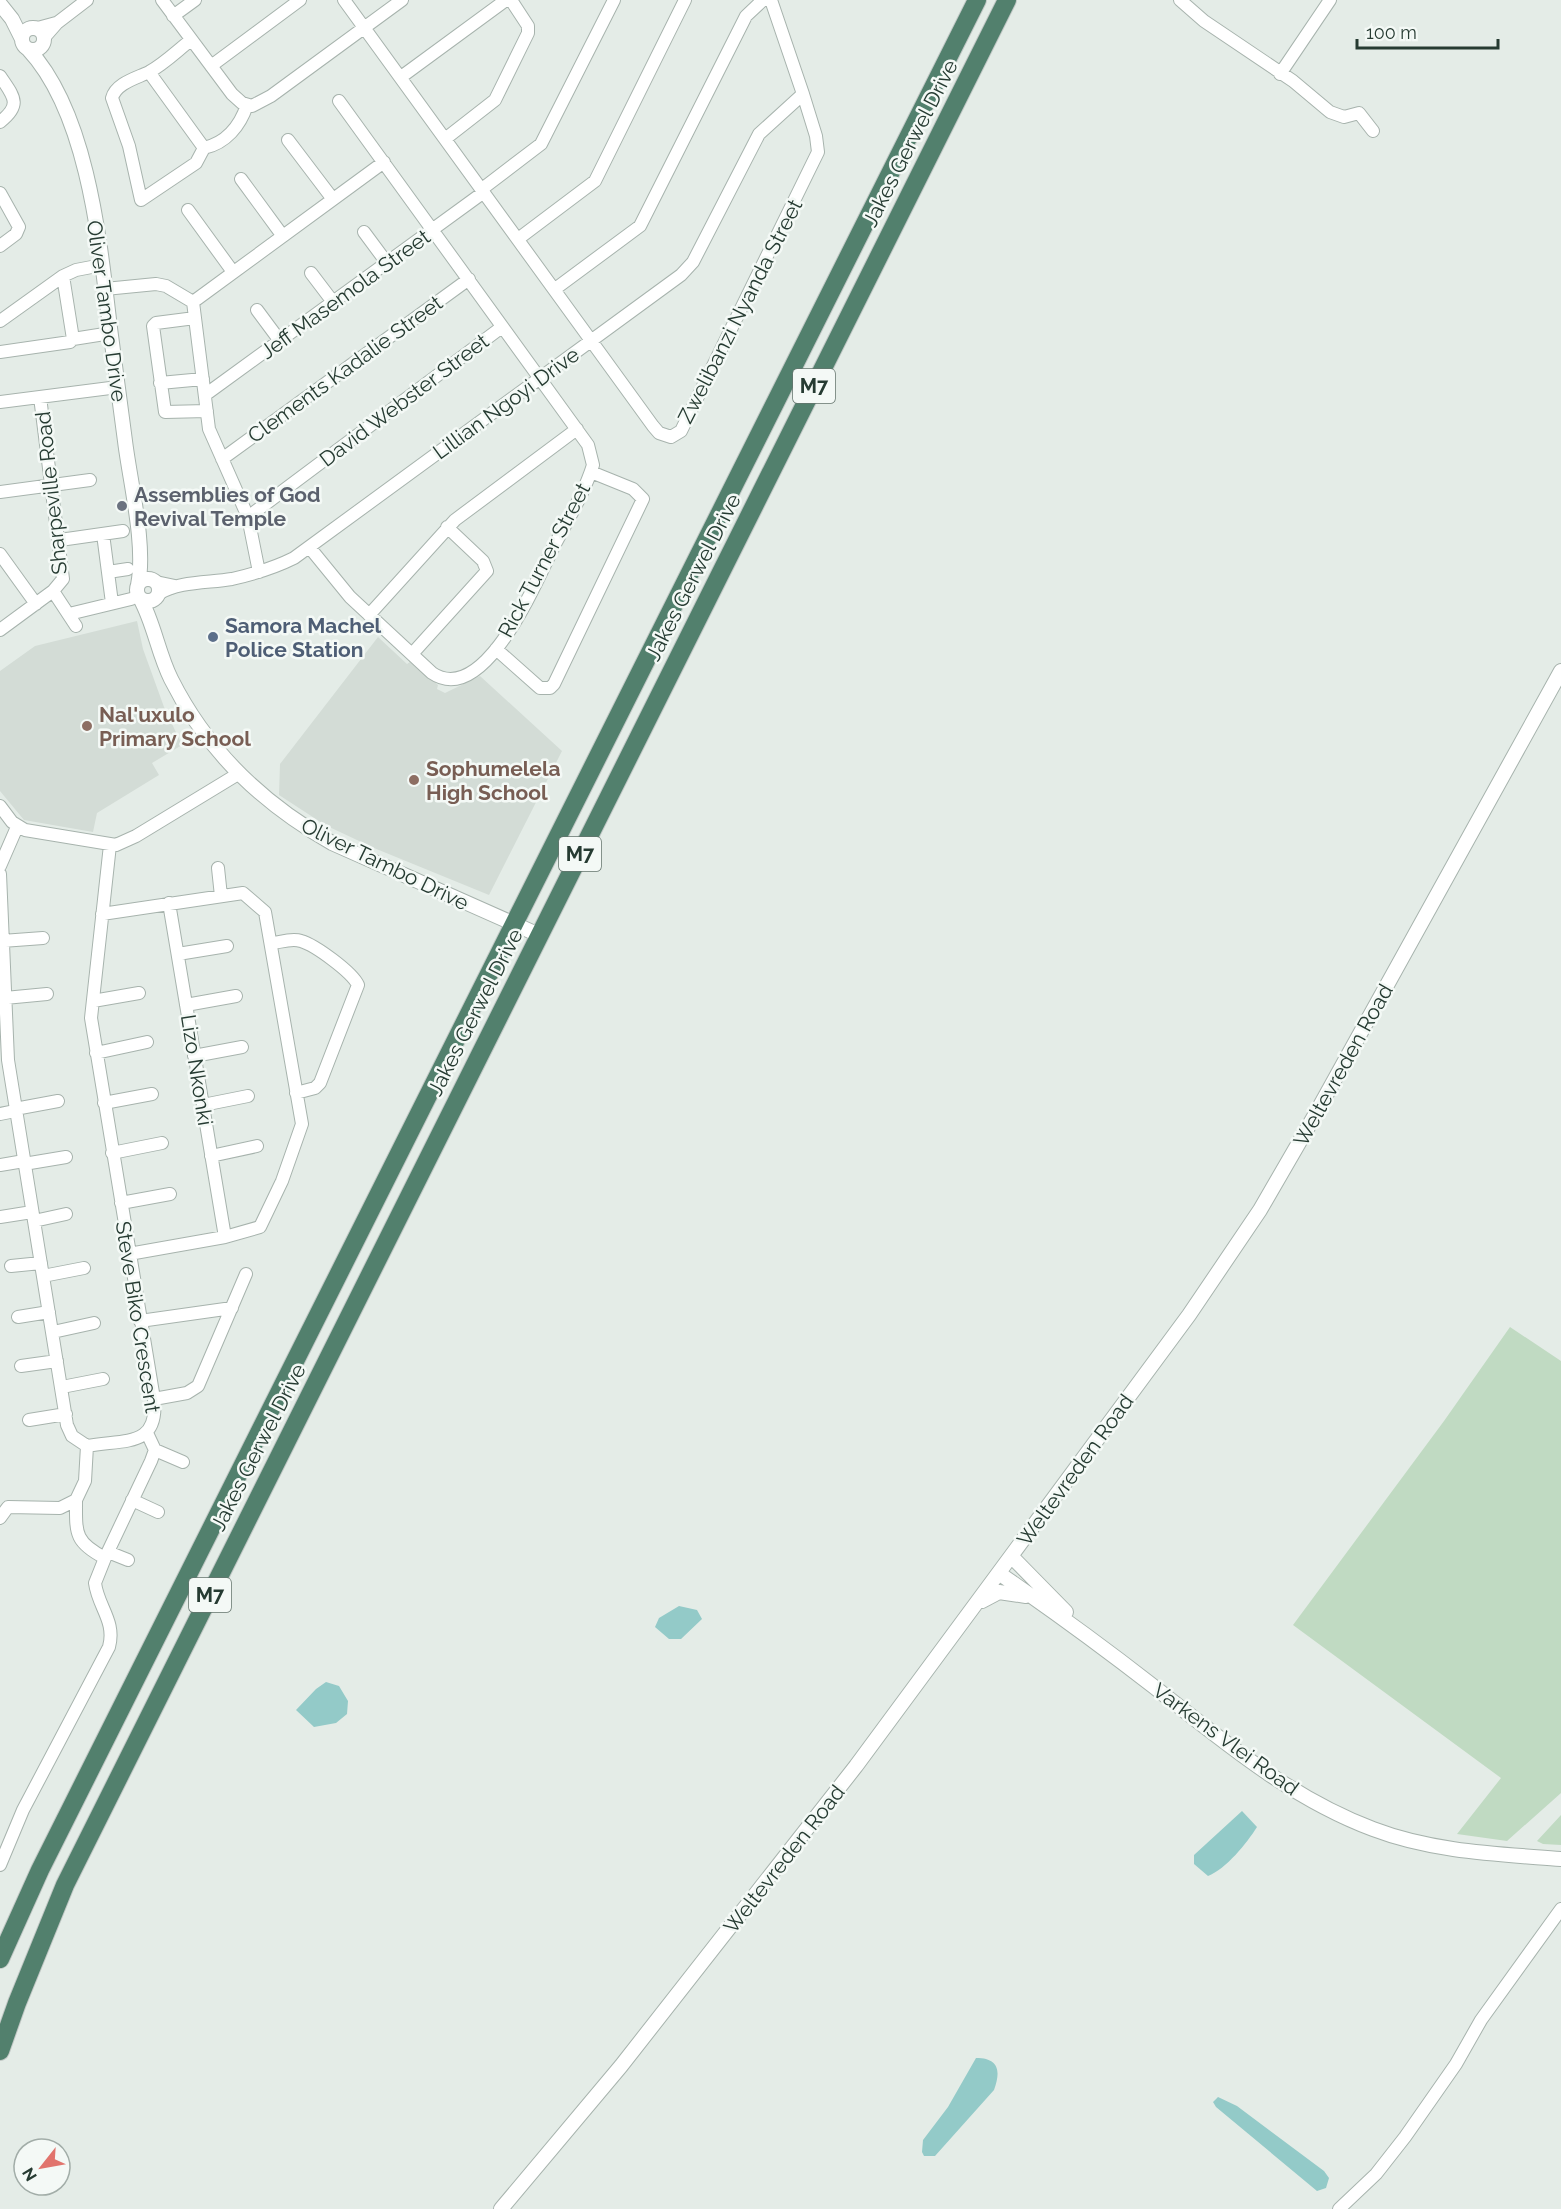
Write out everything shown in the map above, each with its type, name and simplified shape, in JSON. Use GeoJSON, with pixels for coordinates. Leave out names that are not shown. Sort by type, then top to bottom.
{"type":"FeatureCollection","features":[{"type":"Feature","properties":{"kind":"highway","name":"Jakes Gerwel Drive"},"geometry":{"type":"LineString","coordinates":[[0,1959],[40,1870],[977,0]]}},
{"type":"Feature","properties":{"kind":"highway","name":"Jakes Gerwel Drive"},"geometry":{"type":"LineString","coordinates":[[0,2051],[65,1885],[1006,0]]}},
{"type":"Feature","properties":{"kind":"street"},"geometry":{"type":"LineString","coordinates":[[5,9],[34,38],[87,0]]}},
{"type":"Feature","properties":{"kind":"street"},"geometry":{"type":"LineString","coordinates":[[162,0],[232,94],[247,105],[257,105],[271,96],[402,0]]}},
{"type":"Feature","properties":{"kind":"street"},"geometry":{"type":"LineString","coordinates":[[173,16],[195,0]]}},
{"type":"Feature","properties":{"kind":"street"},"geometry":{"type":"LineString","coordinates":[[211,66],[300,0]]}},
{"type":"Feature","properties":{"kind":"street","name":"Lillian Ngoyi Drive"},"geometry":{"type":"LineString","coordinates":[[156,589],[275,568],[310,548],[592,340],[344,0]]}},
{"type":"Feature","properties":{"kind":"street"},"geometry":{"type":"LineString","coordinates":[[400,77],[506,0]]}},
{"type":"Feature","properties":{"kind":"street"},"geometry":{"type":"LineString","coordinates":[[446,139],[495,100],[528,33],[528,26],[511,0]]}},
{"type":"Feature","properties":{"kind":"street","name":"Jeff Masemola Street"},"geometry":{"type":"LineString","coordinates":[[205,395],[433,228],[542,144],[614,0]]}},
{"type":"Feature","properties":{"kind":"street"},"geometry":{"type":"LineString","coordinates":[[518,239],[595,181],[685,0]]}},
{"type":"Feature","properties":{"kind":"street"},"geometry":{"type":"LineString","coordinates":[[555,289],[640,226],[746,16],[763,0]]}},
{"type":"Feature","properties":{"kind":"street"},"geometry":{"type":"LineString","coordinates":[[592,340],[688,269],[759,134],[803,94],[771,0]]}},
{"type":"Feature","properties":{"kind":"street"},"geometry":{"type":"LineString","coordinates":[[1180,0],[1204,21],[1336,115],[1359,113],[1373,131]]}},
{"type":"Feature","properties":{"kind":"street"},"geometry":{"type":"LineString","coordinates":[[1280,74],[1330,0]]}},
{"type":"Feature","properties":{"kind":"street","name":"Oliver Tambo Drive"},"geometry":{"type":"LineString","coordinates":[[34,38],[70,123],[86,175],[102,265],[140,557],[136,594],[152,624],[171,678],[189,711],[238,774],[284,813],[332,843],[539,935]]}},
{"type":"Feature","properties":{"kind":"street"},"geometry":{"type":"LineString","coordinates":[[191,40],[149,72],[135,77],[112,96],[129,146],[141,200],[196,163],[204,148],[218,143],[231,133],[243,118],[247,105]]}},
{"type":"Feature","properties":{"kind":"street"},"geometry":{"type":"LineString","coordinates":[[149,72],[204,148]]}},
{"type":"Feature","properties":{"kind":"street"},"geometry":{"type":"LineString","coordinates":[[0,76],[13,96],[15,105],[10,114],[0,122]]}},
{"type":"Feature","properties":{"kind":"street","name":"Zwelibanzi Nyanda Street"},"geometry":{"type":"LineString","coordinates":[[592,340],[659,433],[664,436],[676,436],[681,431],[816,158],[816,136],[803,94]]}},
{"type":"Feature","properties":{"kind":"street","name":"Rick Turner Street"},"geometry":{"type":"LineString","coordinates":[[310,548],[328,573],[369,615],[432,673],[449,681],[469,674],[496,649],[525,605],[593,465],[591,451],[577,429],[339,101]]}},
{"type":"Feature","properties":{"kind":"street"},"geometry":{"type":"LineString","coordinates":[[288,140],[332,198]]}},
{"type":"Feature","properties":{"kind":"street"},"geometry":{"type":"LineString","coordinates":[[193,302],[384,162]]}},
{"type":"Feature","properties":{"kind":"street"},"geometry":{"type":"LineString","coordinates":[[241,178],[282,236]]}},
{"type":"Feature","properties":{"kind":"street"},"geometry":{"type":"LineString","coordinates":[[0,193],[19,227],[16,234],[0,246]]}},
{"type":"Feature","properties":{"kind":"street"},"geometry":{"type":"LineString","coordinates":[[188,210],[233,272]]}},
{"type":"Feature","properties":{"kind":"street"},"geometry":{"type":"LineString","coordinates":[[364,232],[387,262]]}},
{"type":"Feature","properties":{"kind":"street"},"geometry":{"type":"LineString","coordinates":[[0,321],[63,276],[76,270],[102,265]]}},
{"type":"Feature","properties":{"kind":"street"},"geometry":{"type":"LineString","coordinates":[[311,273],[333,302]]}},
{"type":"Feature","properties":{"kind":"street"},"geometry":{"type":"LineString","coordinates":[[63,276],[73,339]]}},
{"type":"Feature","properties":{"kind":"street","name":"Clements Kadalie Street"},"geometry":{"type":"LineString","coordinates":[[222,459],[469,279]]}},
{"type":"Feature","properties":{"kind":"street"},"geometry":{"type":"LineString","coordinates":[[105,289],[156,284],[166,286],[193,302]]}},
{"type":"Feature","properties":{"kind":"street"},"geometry":{"type":"LineString","coordinates":[[193,302],[213,442],[248,517],[259,572]]}},
{"type":"Feature","properties":{"kind":"street"},"geometry":{"type":"LineString","coordinates":[[257,310],[280,341]]}},
{"type":"Feature","properties":{"kind":"street"},"geometry":{"type":"LineString","coordinates":[[195,318],[153,324],[160,383],[166,413],[207,411]]}},
{"type":"Feature","properties":{"kind":"street","name":"David Webster Street"},"geometry":{"type":"LineString","coordinates":[[248,517],[502,327]]}},
{"type":"Feature","properties":{"kind":"street"},"geometry":{"type":"LineString","coordinates":[[0,352],[64,344],[73,339],[111,333]]}},
{"type":"Feature","properties":{"kind":"street"},"geometry":{"type":"LineString","coordinates":[[160,383],[203,379]]}},
{"type":"Feature","properties":{"kind":"street"},"geometry":{"type":"LineString","coordinates":[[0,402],[118,387]]}},
{"type":"Feature","properties":{"kind":"street","name":"Sharpeville Road"},"geometry":{"type":"LineString","coordinates":[[0,630],[53,591],[63,579],[60,540],[40,397]]}},
{"type":"Feature","properties":{"kind":"street"},"geometry":{"type":"LineString","coordinates":[[369,615],[447,527],[465,511],[577,429]]}},
{"type":"Feature","properties":{"kind":"street"},"geometry":{"type":"LineString","coordinates":[[496,649],[540,688],[544,689],[554,684],[644,499],[633,489],[591,472]]}},
{"type":"Feature","properties":{"kind":"street"},"geometry":{"type":"LineString","coordinates":[[0,492],[90,480]]}},
{"type":"Feature","properties":{"kind":"street"},"geometry":{"type":"LineString","coordinates":[[412,654],[487,571],[483,561],[447,527]]}},
{"type":"Feature","properties":{"kind":"street"},"geometry":{"type":"LineString","coordinates":[[60,540],[123,531]]}},
{"type":"Feature","properties":{"kind":"street"},"geometry":{"type":"LineString","coordinates":[[103,534],[112,603]]}},
{"type":"Feature","properties":{"kind":"street"},"geometry":{"type":"LineString","coordinates":[[0,554],[36,603]]}},
{"type":"Feature","properties":{"kind":"street","name":"Oliver Tambo Drive"},"geometry":{"type":"LineString","coordinates":[[140,557],[156,589],[152,624]]}},
{"type":"Feature","properties":{"kind":"street"},"geometry":{"type":"LineString","coordinates":[[108,572],[128,569]]}},
{"type":"Feature","properties":{"kind":"street"},"geometry":{"type":"LineString","coordinates":[[69,614],[136,594],[144,580],[156,589],[148,602],[136,594]]}},
{"type":"Feature","properties":{"kind":"street"},"geometry":{"type":"LineString","coordinates":[[53,591],[76,626]]}},
{"type":"Feature","properties":{"kind":"street","name":"Weltevreden Road"},"geometry":{"type":"LineString","coordinates":[[501,2209],[621,2066],[714,1950],[978,1604],[1189,1315],[1260,1210],[1316,1115],[1561,671]]}},
{"type":"Feature","properties":{"kind":"street"},"geometry":{"type":"LineString","coordinates":[[0,806],[17,827],[32,832],[110,845],[136,836],[238,774]]}},
{"type":"Feature","properties":{"kind":"street"},"geometry":{"type":"LineString","coordinates":[[0,860],[17,827]]}},
{"type":"Feature","properties":{"kind":"street","name":"Steve Biko Crescent"},"geometry":{"type":"LineString","coordinates":[[87,1446],[147,1433],[156,1417],[91,1018],[110,845]]}},
{"type":"Feature","properties":{"kind":"street"},"geometry":{"type":"LineString","coordinates":[[218,868],[221,896]]}},
{"type":"Feature","properties":{"kind":"street"},"geometry":{"type":"LineString","coordinates":[[0,874],[4,1060],[15,1110],[66,1414],[72,1436],[87,1446],[85,1481],[76,1500],[75,1531],[80,1540],[102,1554],[128,1560]]}},
{"type":"Feature","properties":{"kind":"street"},"geometry":{"type":"LineString","coordinates":[[102,914],[243,893],[263,908],[273,943],[302,1128],[267,1218],[256,1229],[225,1237],[129,1254]]}},
{"type":"Feature","properties":{"kind":"street","name":"Lizo Nkonki"},"geometry":{"type":"LineString","coordinates":[[169,903],[225,1237]]}},
{"type":"Feature","properties":{"kind":"street"},"geometry":{"type":"LineString","coordinates":[[2,941],[43,938]]}},
{"type":"Feature","properties":{"kind":"street"},"geometry":{"type":"LineString","coordinates":[[273,943],[299,940],[350,973],[358,985],[320,1083],[315,1088],[297,1093]]}},
{"type":"Feature","properties":{"kind":"street"},"geometry":{"type":"LineString","coordinates":[[178,954],[226,946]]}},
{"type":"Feature","properties":{"kind":"street"},"geometry":{"type":"LineString","coordinates":[[93,1000],[139,993]]}},
{"type":"Feature","properties":{"kind":"street"},"geometry":{"type":"LineString","coordinates":[[4,1006],[47,994]]}},
{"type":"Feature","properties":{"kind":"street"},"geometry":{"type":"LineString","coordinates":[[186,1005],[236,996]]}},
{"type":"Feature","properties":{"kind":"street"},"geometry":{"type":"LineString","coordinates":[[96,1053],[147,1042]]}},
{"type":"Feature","properties":{"kind":"street"},"geometry":{"type":"LineString","coordinates":[[194,1056],[242,1047]]}},
{"type":"Feature","properties":{"kind":"street"},"geometry":{"type":"LineString","coordinates":[[104,1103],[153,1094]]}},
{"type":"Feature","properties":{"kind":"street"},"geometry":{"type":"LineString","coordinates":[[203,1105],[248,1096]]}},
{"type":"Feature","properties":{"kind":"street"},"geometry":{"type":"LineString","coordinates":[[0,1114],[58,1101]]}},
{"type":"Feature","properties":{"kind":"street"},"geometry":{"type":"LineString","coordinates":[[112,1153],[162,1143]]}},
{"type":"Feature","properties":{"kind":"street"},"geometry":{"type":"LineString","coordinates":[[211,1156],[257,1146]]}},
{"type":"Feature","properties":{"kind":"street"},"geometry":{"type":"LineString","coordinates":[[0,1165],[66,1157]]}},
{"type":"Feature","properties":{"kind":"street"},"geometry":{"type":"LineString","coordinates":[[121,1203],[170,1194]]}},
{"type":"Feature","properties":{"kind":"street"},"geometry":{"type":"LineString","coordinates":[[0,1217],[66,1214]]}},
{"type":"Feature","properties":{"kind":"street"},"geometry":{"type":"LineString","coordinates":[[11,1266],[41,1263]]}},
{"type":"Feature","properties":{"kind":"street"},"geometry":{"type":"LineString","coordinates":[[43,1276],[84,1268]]}},
{"type":"Feature","properties":{"kind":"street"},"geometry":{"type":"LineString","coordinates":[[154,1399],[187,1393],[198,1386],[246,1274]]}},
{"type":"Feature","properties":{"kind":"street"},"geometry":{"type":"LineString","coordinates":[[140,1321],[232,1308]]}},
{"type":"Feature","properties":{"kind":"street"},"geometry":{"type":"LineString","coordinates":[[18,1317],[49,1312]]}},
{"type":"Feature","properties":{"kind":"street"},"geometry":{"type":"LineString","coordinates":[[52,1332],[94,1323]]}},
{"type":"Feature","properties":{"kind":"street"},"geometry":{"type":"LineString","coordinates":[[21,1366],[57,1361]]}},
{"type":"Feature","properties":{"kind":"street"},"geometry":{"type":"LineString","coordinates":[[62,1387],[103,1379]]}},
{"type":"Feature","properties":{"kind":"street"},"geometry":{"type":"LineString","coordinates":[[29,1420],[66,1414]]}},
{"type":"Feature","properties":{"kind":"street"},"geometry":{"type":"LineString","coordinates":[[147,1433],[154,1450],[183,1462]]}},
{"type":"Feature","properties":{"kind":"street"},"geometry":{"type":"LineString","coordinates":[[0,1865],[23,1810],[109,1647],[112,1637],[110,1619],[95,1583],[102,1554],[132,1500],[154,1450]]}},
{"type":"Feature","properties":{"kind":"street"},"geometry":{"type":"LineString","coordinates":[[0,1518],[8,1508],[60,1508],[76,1500]]}},
{"type":"Feature","properties":{"kind":"street"},"geometry":{"type":"LineString","coordinates":[[132,1500],[158,1512]]}},
{"type":"Feature","properties":{"kind":"street","name":"Varkens Vlei Road"},"geometry":{"type":"LineString","coordinates":[[1012,1557],[1078,1628]]}},
{"type":"Feature","properties":{"kind":"street","name":"Varkens Vlei Road"},"geometry":{"type":"LineString","coordinates":[[999,1574],[1078,1628],[1269,1776],[1334,1813],[1374,1830],[1441,1847],[1561,1859]]}},
{"type":"Feature","properties":{"kind":"street"},"geometry":{"type":"LineString","coordinates":[[978,1604],[999,1592],[1015,1593],[1037,1600]]}},
{"type":"Feature","properties":{"kind":"street"},"geometry":{"type":"LineString","coordinates":[[1340,2209],[1376,2174],[1405,2137],[1456,2064],[1481,2020],[1561,1909]]}},
{"type":"Feature","properties":{"kind":"shaded area","name":"Nal'uxulo Primary School"},"geometry":{"type":"Polygon","coordinates":[[[137,621],[143,649],[164,707],[182,745],[152,763],[159,775],[97,813],[93,832],[24,820],[0,791],[0,671],[35,646],[137,621]]]}},
{"type":"Feature","properties":{"kind":"shaded area","name":"Sophumelela High School"},"geometry":{"type":"Polygon","coordinates":[[[378,637],[407,664],[410,662],[438,685],[437,689],[445,693],[480,676],[562,751],[489,895],[374,848],[325,825],[279,795],[280,764],[378,637]]]}},
{"type":"Feature","properties":{"kind":"green space"},"geometry":{"type":"Polygon","coordinates":[[[1510,1327],[1561,1361],[1561,1793],[1507,1841],[1457,1834],[1501,1778],[1293,1625],[1444,1421],[1510,1327]]]}},
{"type":"Feature","properties":{"kind":"green space"},"geometry":{"type":"Polygon","coordinates":[[[1561,1815],[1561,1845],[1543,1844],[1537,1841],[1561,1815]]]}},
{"type":"Feature","properties":{"kind":"water"},"geometry":{"type":"Polygon","coordinates":[[[679,1606],[697,1610],[702,1619],[681,1639],[669,1639],[655,1627],[659,1618],[679,1606]]]}},
{"type":"Feature","properties":{"kind":"water"},"geometry":{"type":"Polygon","coordinates":[[[326,1682],[339,1686],[348,1701],[347,1714],[336,1723],[314,1727],[296,1710],[326,1682]]]}},
{"type":"Feature","properties":{"kind":"water"},"geometry":{"type":"Polygon","coordinates":[[[1242,1811],[1257,1827],[1229,1862],[1208,1876],[1194,1864],[1194,1855],[1242,1811]]]}},
{"type":"Feature","properties":{"kind":"water"},"geometry":{"type":"Polygon","coordinates":[[[976,2058],[990,2060],[994,2063],[997,2077],[994,2090],[935,2156],[924,2156],[923,2140],[948,2107],[976,2058]]]}},
{"type":"Feature","properties":{"kind":"water"},"geometry":{"type":"Polygon","coordinates":[[[1218,2097],[1237,2106],[1324,2171],[1329,2178],[1326,2188],[1317,2191],[1216,2107],[1213,2102],[1218,2097]]]}},
{"type":"Feature","properties":{"kind":"place","name":"Assemblies of God Revival Temple"},"geometry":{"type":"Point","coordinates":[122,506]}},
{"type":"Feature","properties":{"kind":"place","name":"Samora Machel Police Station"},"geometry":{"type":"Point","coordinates":[213,637]}},
{"type":"Feature","properties":{"kind":"place","name":"Nal'uxulo Primary School"},"geometry":{"type":"Point","coordinates":[87,726]}},
{"type":"Feature","properties":{"kind":"place","name":"Sophumelela High School"},"geometry":{"type":"Point","coordinates":[414,780]}}]}
